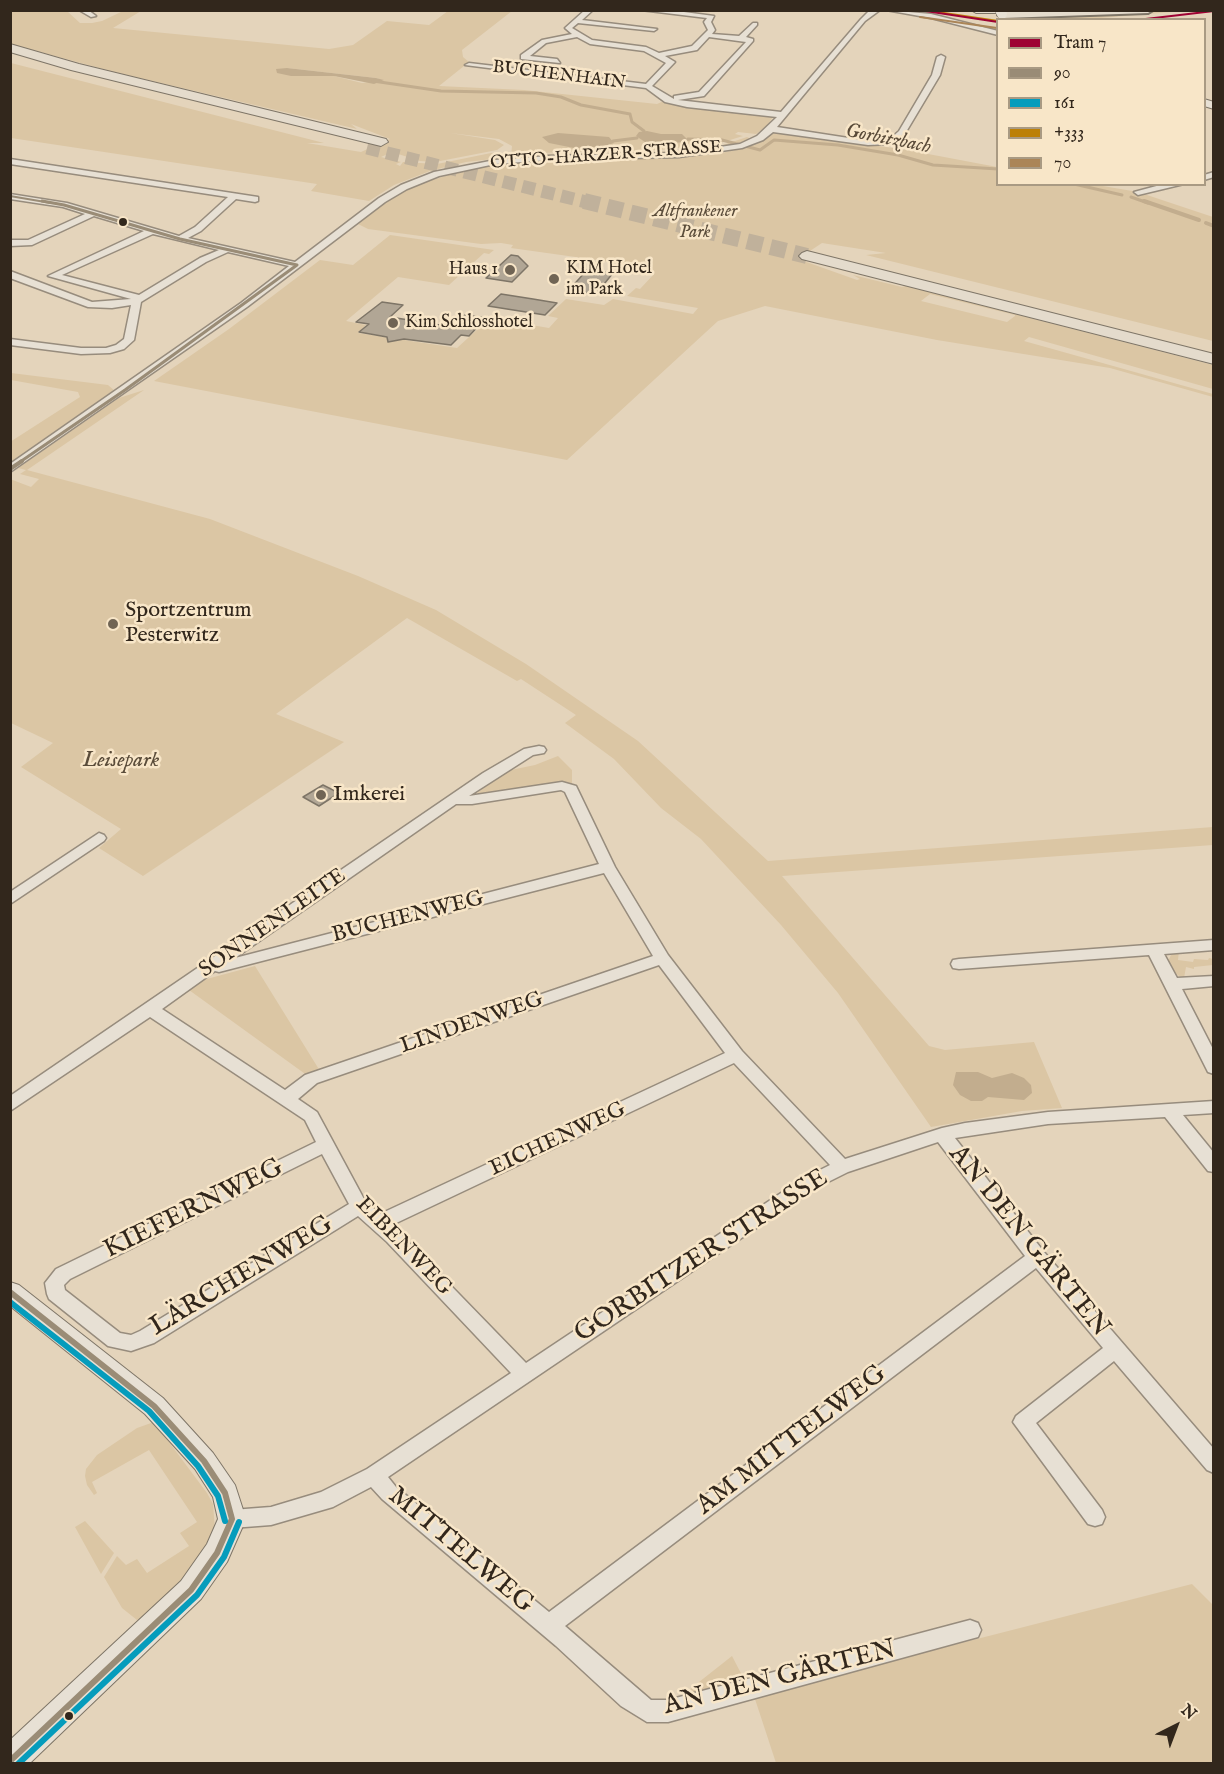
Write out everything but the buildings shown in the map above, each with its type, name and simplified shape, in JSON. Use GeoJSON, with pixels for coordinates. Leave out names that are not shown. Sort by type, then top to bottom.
{"type":"FeatureCollection","features":[{"type":"Feature","properties":{"kind":"highway"},"geometry":{"type":"LineString","coordinates":[[976,10],[1039,10]]}},
{"type":"Feature","properties":{"kind":"highway"},"geometry":{"type":"LineString","coordinates":[[10,48],[75,67],[381,142]]}},
{"type":"Feature","properties":{"kind":"highway"},"geometry":{"type":"LineString","coordinates":[[10,58],[367,148]]}},
{"type":"Feature","properties":{"kind":"highway"},"geometry":{"type":"LineString","coordinates":[[1214,347],[813,252],[1214,359]]}},
{"type":"Feature","properties":{"kind":"main road"},"geometry":{"type":"LineString","coordinates":[[1003,15],[1148,10]]}},
{"type":"Feature","properties":{"kind":"street"},"geometry":{"type":"LineString","coordinates":[[82,10],[93,16]]}},
{"type":"Feature","properties":{"kind":"street"},"geometry":{"type":"LineString","coordinates":[[590,10],[568,28],[590,42],[646,49],[659,55],[671,64],[648,86],[668,100],[687,105],[784,115]]}},
{"type":"Feature","properties":{"kind":"street"},"geometry":{"type":"LineString","coordinates":[[644,10],[712,17],[707,23],[712,30],[688,50],[659,55]]}},
{"type":"Feature","properties":{"kind":"street","name":"OTTO-HARZER-STRASSE"},"geometry":{"type":"LineString","coordinates":[[10,469],[244,305],[389,195],[437,174],[478,165],[522,160],[707,153],[742,146],[760,138],[771,129],[868,15],[877,10]]}},
{"type":"Feature","properties":{"kind":"street"},"geometry":{"type":"LineString","coordinates":[[889,10],[942,18],[996,32]]}},
{"type":"Feature","properties":{"kind":"street"},"geometry":{"type":"LineString","coordinates":[[575,21],[654,29]]}},
{"type":"Feature","properties":{"kind":"street"},"geometry":{"type":"LineString","coordinates":[[740,39],[755,24]]}},
{"type":"Feature","properties":{"kind":"street"},"geometry":{"type":"LineString","coordinates":[[557,61],[524,57],[544,41],[577,35]]}},
{"type":"Feature","properties":{"kind":"street"},"geometry":{"type":"LineString","coordinates":[[668,100],[701,94],[751,40],[707,35]]}},
{"type":"Feature","properties":{"kind":"street"},"geometry":{"type":"LineString","coordinates":[[771,129],[868,143],[891,142],[902,132],[925,94],[936,75],[941,57]]}},
{"type":"Feature","properties":{"kind":"street","name":"BUCHENHAIN"},"geometry":{"type":"LineString","coordinates":[[469,65],[648,86]]}},
{"type":"Feature","properties":{"kind":"street"},"geometry":{"type":"LineString","coordinates":[[10,161],[255,198]]}},
{"type":"Feature","properties":{"kind":"street"},"geometry":{"type":"LineString","coordinates":[[1138,192],[1170,186]]}},
{"type":"Feature","properties":{"kind":"street"},"geometry":{"type":"LineString","coordinates":[[10,196],[94,213],[150,232],[225,251],[297,265]]}},
{"type":"Feature","properties":{"kind":"street"},"geometry":{"type":"LineString","coordinates":[[180,240],[198,229],[234,196]]}},
{"type":"Feature","properties":{"kind":"street"},"geometry":{"type":"LineString","coordinates":[[17,206],[32,199]]}},
{"type":"Feature","properties":{"kind":"street"},"geometry":{"type":"LineString","coordinates":[[10,243],[29,243],[94,213]]}},
{"type":"Feature","properties":{"kind":"street"},"geometry":{"type":"LineString","coordinates":[[138,300],[53,276],[150,232]]}},
{"type":"Feature","properties":{"kind":"street"},"geometry":{"type":"LineString","coordinates":[[13,278],[91,305],[138,300],[203,260],[225,251]]}},
{"type":"Feature","properties":{"kind":"street"},"geometry":{"type":"LineString","coordinates":[[10,342],[81,351],[106,351],[120,347],[129,340],[138,300]]}},
{"type":"Feature","properties":{"kind":"street","name":"SONNENLEITE"},"geometry":{"type":"LineString","coordinates":[[10,1105],[453,800],[529,752],[539,750]]}},
{"type":"Feature","properties":{"kind":"street"},"geometry":{"type":"LineString","coordinates":[[453,800],[472,800],[562,786],[571,789],[608,867],[662,958],[736,1055],[842,1167]]}},
{"type":"Feature","properties":{"kind":"street"},"geometry":{"type":"LineString","coordinates":[[10,899],[99,838]]}},
{"type":"Feature","properties":{"kind":"street","name":"BUCHENWEG"},"geometry":{"type":"LineString","coordinates":[[207,970],[608,867]]}},
{"type":"Feature","properties":{"kind":"street"},"geometry":{"type":"LineString","coordinates":[[958,964],[1214,945]]}},
{"type":"Feature","properties":{"kind":"street"},"geometry":{"type":"LineString","coordinates":[[1154,949],[1214,1068]]}},
{"type":"Feature","properties":{"kind":"street","name":"LINDENWEG"},"geometry":{"type":"LineString","coordinates":[[286,1099],[311,1079],[662,958]]}},
{"type":"Feature","properties":{"kind":"street"},"geometry":{"type":"LineString","coordinates":[[1171,984],[1214,981]]}},
{"type":"Feature","properties":{"kind":"street","name":"EIBENWEG"},"geometry":{"type":"LineString","coordinates":[[149,1008],[311,1116],[359,1206],[379,1223],[524,1374]]}},
{"type":"Feature","properties":{"kind":"street","name":"EICHENWEG"},"geometry":{"type":"LineString","coordinates":[[379,1223],[736,1055]]}},
{"type":"Feature","properties":{"kind":"street","name":"GORBITZER STRASSE"},"geometry":{"type":"LineString","coordinates":[[232,1519],[271,1516],[326,1500],[374,1475],[808,1184],[842,1167],[942,1134],[965,1129],[1048,1118],[1214,1107]]}},
{"type":"Feature","properties":{"kind":"street"},"geometry":{"type":"LineString","coordinates":[[1170,1111],[1214,1166]]}},
{"type":"Feature","properties":{"kind":"street","name":"AN DEN GÄRTEN"},"geometry":{"type":"LineString","coordinates":[[942,1134],[1036,1257],[1214,1464]]}},
{"type":"Feature","properties":{"kind":"street","name":"KIEFERNWEG"},"geometry":{"type":"LineString","coordinates":[[63,1274],[325,1145]]}},
{"type":"Feature","properties":{"kind":"street","name":"LÄRCHENWEG"},"geometry":{"type":"LineString","coordinates":[[63,1274],[54,1283],[56,1294],[115,1340],[131,1343],[147,1337],[359,1206]]}},
{"type":"Feature","properties":{"kind":"street","name":"AM MITTELWEG"},"geometry":{"type":"LineString","coordinates":[[548,1626],[1036,1257]]}},
{"type":"Feature","properties":{"kind":"street"},"geometry":{"type":"LineString","coordinates":[[10,1292],[154,1406],[204,1461],[225,1493],[232,1519],[217,1553],[191,1590],[10,1761]]}},
{"type":"Feature","properties":{"kind":"street","name":"AN DEN GÄRTEN"},"geometry":{"type":"LineString","coordinates":[[1095,1517],[1023,1422],[1115,1349]]}},
{"type":"Feature","properties":{"kind":"street","name":"MITTELWEG"},"geometry":{"type":"LineString","coordinates":[[374,1475],[389,1493],[548,1626]]}},
{"type":"Feature","properties":{"kind":"street","name":"AN DEN GÄRTEN"},"geometry":{"type":"LineString","coordinates":[[548,1626],[628,1698],[647,1711],[668,1712],[970,1630]]}},
{"type":"Feature","properties":{"kind":"green space"},"geometry":{"type":"Polygon","coordinates":[[[11,10],[67,11],[80,23],[102,21],[123,11],[141,11],[113,28],[329,49],[353,45],[387,21],[429,25],[448,11],[512,11],[462,50],[463,57],[469,62],[439,86],[524,90],[657,104],[666,100],[773,117],[767,126],[756,134],[738,132],[735,134],[743,136],[717,144],[658,150],[537,153],[511,157],[512,146],[499,139],[450,133],[495,140],[504,145],[497,150],[435,162],[420,161],[392,152],[381,157],[401,162],[396,164],[400,166],[403,162],[437,164],[491,153],[500,155],[502,158],[466,162],[430,171],[394,185],[369,201],[311,191],[317,184],[11,138],[11,63],[324,143],[307,143],[361,152],[390,139],[351,124],[357,129],[114,72],[11,44],[11,10]],[[287,68],[291,76],[334,76],[362,83],[383,80],[287,68]]]}},
{"type":"Feature","properties":{"kind":"green space"},"geometry":{"type":"Polygon","coordinates":[[[1184,11],[1101,18],[1024,18],[1023,16],[1184,11]]]}},
{"type":"Feature","properties":{"kind":"green space","name":"Altfrankener Park"},"geometry":{"type":"Polygon","coordinates":[[[781,132],[907,150],[996,167],[996,186],[1103,186],[1138,192],[1213,217],[1213,341],[866,255],[886,253],[822,243],[798,259],[857,280],[860,279],[853,275],[906,286],[1213,365],[1213,389],[1029,337],[1024,341],[1213,394],[1213,397],[1110,368],[937,340],[765,306],[718,321],[567,460],[154,381],[229,329],[320,260],[353,265],[390,235],[494,250],[489,254],[484,253],[449,285],[398,277],[346,321],[366,325],[358,333],[457,348],[490,318],[549,328],[558,318],[548,316],[566,299],[604,305],[613,299],[693,314],[698,308],[627,296],[636,288],[640,289],[654,274],[650,269],[640,266],[511,248],[513,245],[501,243],[481,244],[368,229],[358,224],[407,188],[458,172],[501,164],[551,160],[711,155],[746,148],[771,134],[781,132]],[[930,294],[921,301],[1007,322],[1015,316],[930,294]]]}},
{"type":"Feature","properties":{"kind":"green space"},"geometry":{"type":"Polygon","coordinates":[[[747,137],[751,139],[723,148],[679,153],[521,158],[536,154],[682,151],[720,146],[747,137]]]}},
{"type":"Feature","properties":{"kind":"green space"},"geometry":{"type":"Polygon","coordinates":[[[11,373],[108,385],[116,392],[11,463],[10,442],[80,397],[78,392],[11,380],[11,373]]]}},
{"type":"Feature","properties":{"kind":"green space","name":"Leisepark"},"geometry":{"type":"Polygon","coordinates":[[[144,390],[27,470],[210,519],[358,576],[436,610],[526,664],[638,741],[768,861],[1213,827],[1213,845],[782,876],[929,1046],[945,1050],[1034,1042],[1062,1108],[1022,1111],[931,1127],[838,993],[781,925],[701,839],[661,808],[614,759],[565,723],[576,715],[521,679],[517,681],[407,618],[276,714],[344,742],[143,876],[99,848],[121,829],[21,767],[53,743],[11,723],[10,479],[31,487],[39,479],[20,474],[26,470],[18,468],[119,398],[144,390]]]}},
{"type":"Feature","properties":{"kind":"green space"},"geometry":{"type":"Polygon","coordinates":[[[558,756],[572,770],[572,786],[561,783],[549,784],[481,796],[476,794],[506,771],[535,765],[558,756]]]}},
{"type":"Feature","properties":{"kind":"green space"},"geometry":{"type":"Polygon","coordinates":[[[1179,951],[1178,960],[1193,962],[1194,959],[1208,960],[1209,958],[1213,959],[1213,965],[1194,967],[1194,969],[1186,967],[1184,978],[1179,976],[1173,971],[1168,961],[1171,955],[1179,951]]]}},
{"type":"Feature","properties":{"kind":"green space"},"geometry":{"type":"Polygon","coordinates":[[[255,966],[320,1071],[308,1076],[189,990],[203,980],[255,966]]]}},
{"type":"Feature","properties":{"kind":"green space"},"geometry":{"type":"Polygon","coordinates":[[[154,1422],[207,1493],[213,1504],[215,1530],[211,1541],[184,1582],[146,1617],[137,1620],[122,1608],[104,1577],[117,1556],[126,1565],[137,1559],[147,1573],[189,1546],[180,1533],[197,1522],[149,1450],[92,1482],[97,1493],[94,1495],[87,1485],[85,1476],[86,1469],[97,1455],[137,1428],[154,1422]]]}},
{"type":"Feature","properties":{"kind":"green space"},"geometry":{"type":"Polygon","coordinates":[[[85,1521],[114,1553],[101,1574],[75,1527],[85,1521]]]}},
{"type":"Feature","properties":{"kind":"green space"},"geometry":{"type":"Polygon","coordinates":[[[1192,1584],[1213,1605],[1213,1763],[776,1763],[754,1696],[1192,1584]]]}},
{"type":"Feature","properties":{"kind":"green space"},"geometry":{"type":"Polygon","coordinates":[[[732,1656],[746,1683],[680,1697],[732,1656]]]}},
{"type":"Feature","properties":{"kind":"shaded area"},"geometry":{"type":"Polygon","coordinates":[[[287,68],[384,80],[374,84],[334,76],[291,76],[277,73],[276,69],[287,68]]]}},
{"type":"Feature","properties":{"kind":"shaded area"},"geometry":{"type":"Polygon","coordinates":[[[639,132],[682,134],[689,141],[662,145],[648,144],[636,136],[639,132]]]}},
{"type":"Feature","properties":{"kind":"shaded area"},"geometry":{"type":"Polygon","coordinates":[[[558,133],[609,137],[614,143],[602,147],[574,148],[549,143],[542,137],[558,133]]]}},
{"type":"Feature","properties":{"kind":"shaded area"},"geometry":{"type":"Polygon","coordinates":[[[956,1072],[978,1072],[992,1078],[1012,1073],[1024,1078],[1031,1085],[1032,1093],[1024,1100],[988,1097],[982,1101],[971,1101],[960,1095],[953,1085],[956,1072]]]}},
{"type":"Feature","properties":{"kind":"waterway"},"geometry":{"type":"LineString","coordinates":[[373,81],[441,91],[536,93],[561,97],[581,105],[630,114],[632,122],[644,131]]}},
{"type":"Feature","properties":{"kind":"waterway"},"geometry":{"type":"LineString","coordinates":[[613,141],[637,138]]}},
{"type":"Feature","properties":{"kind":"waterway","name":"Gorbitzbach"},"geometry":{"type":"LineString","coordinates":[[688,139],[722,140],[760,150],[774,140],[838,145],[898,155],[933,165],[996,169]]}},
{"type":"Feature","properties":{"kind":"waterway","name":"Gorbitzbach"},"geometry":{"type":"LineString","coordinates":[[1083,186],[1122,195]]}},
{"type":"Feature","properties":{"kind":"waterway","name":"Gorbitzbach"},"geometry":{"type":"LineString","coordinates":[[1131,197],[1148,203]]}},
{"type":"Feature","properties":{"kind":"waterway","name":"Gorbitzbach"},"geometry":{"type":"LineString","coordinates":[[1144,201],[1199,220]]}},
{"type":"Feature","properties":{"kind":"waterway","name":"Gorbitzbach"},"geometry":{"type":"LineString","coordinates":[[1206,223],[1214,226]]}},
{"type":"Feature","properties":{"kind":"tunnel"},"geometry":{"type":"LineString","coordinates":[[367,148],[590,203]]}},
{"type":"Feature","properties":{"kind":"tunnel"},"geometry":{"type":"LineString","coordinates":[[584,201],[807,256]]}},
{"type":"Feature","properties":{"kind":"tram line","name":"7"},"geometry":{"type":"LineString","coordinates":[[919,10],[996,22]]}},
{"type":"Feature","properties":{"kind":"tram line","name":"7"},"geometry":{"type":"LineString","coordinates":[[1154,18],[1214,11]]}},
{"type":"Feature","properties":{"kind":"transit line","name":"+333"},"geometry":{"type":"LineString","coordinates":[[924,10],[996,21]]}},
{"type":"Feature","properties":{"kind":"transit line","name":"70"},"geometry":{"type":"LineString","coordinates":[[920,17],[996,28]]}},
{"type":"Feature","properties":{"kind":"transit line","name":"90"},"geometry":{"type":"LineString","coordinates":[[10,196],[64,205],[180,239],[297,265]]}},
{"type":"Feature","properties":{"kind":"transit line","name":"90"},"geometry":{"type":"LineString","coordinates":[[10,469],[125,390],[297,265]]}},
{"type":"Feature","properties":{"kind":"transit line","name":"90"},"geometry":{"type":"LineString","coordinates":[[10,1292],[154,1406],[204,1461],[225,1493],[232,1519],[217,1553],[191,1590],[10,1761]]}},
{"type":"Feature","properties":{"kind":"transit line","name":"161"},"geometry":{"type":"LineString","coordinates":[[10,1302],[149,1411],[198,1466],[218,1496],[225,1521]]}},
{"type":"Feature","properties":{"kind":"transit line","name":"161"},"geometry":{"type":"LineString","coordinates":[[18,1764],[197,1595],[224,1557],[239,1522]]}},
{"type":"Feature","properties":{"kind":"place","name":"Haus 1"},"geometry":{"type":"Point","coordinates":[510,270]}},
{"type":"Feature","properties":{"kind":"place","name":"KIM Hotel im Park"},"geometry":{"type":"Point","coordinates":[554,279]}},
{"type":"Feature","properties":{"kind":"place","name":"Kim Schlosshotel"},"geometry":{"type":"Point","coordinates":[393,323]}},
{"type":"Feature","properties":{"kind":"place","name":"Sportzentrum Pesterwitz"},"geometry":{"type":"Point","coordinates":[113,624]}},
{"type":"Feature","properties":{"kind":"place","name":"Imkerei"},"geometry":{"type":"Point","coordinates":[321,795]}}]}
